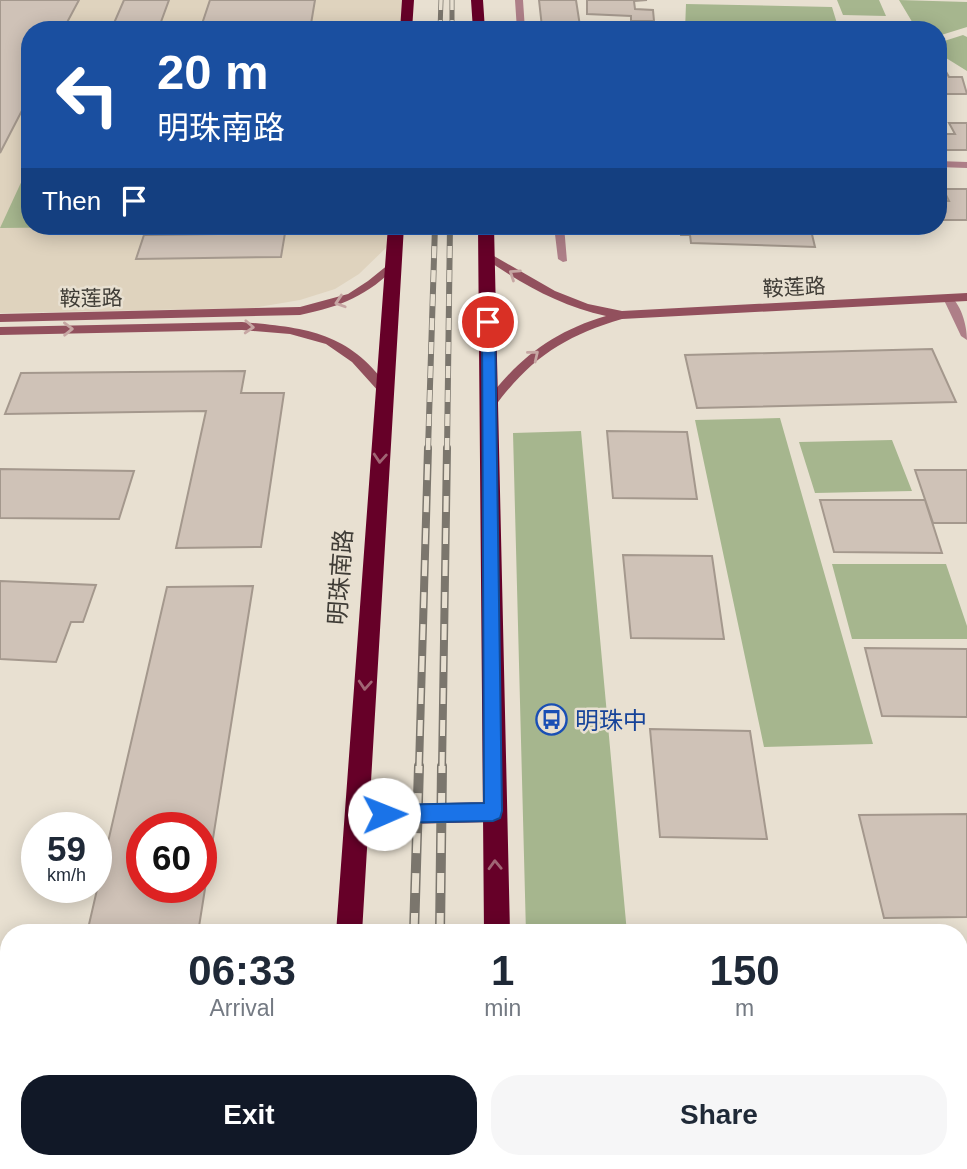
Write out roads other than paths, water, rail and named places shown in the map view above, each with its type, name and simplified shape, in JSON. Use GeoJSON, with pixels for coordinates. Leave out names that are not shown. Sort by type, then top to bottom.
{"type":"FeatureCollection","features":[{"type":"Feature","properties":{"kind":"highway"},"geometry":{"type":"LineString","coordinates":[[407,21],[408,0]]}},
{"type":"Feature","properties":{"kind":"highway"},"geometry":{"type":"LineString","coordinates":[[477,0],[478,21]]}},
{"type":"Feature","properties":{"kind":"highway","name":"明珠南路"},"geometry":{"type":"LineString","coordinates":[[350,924],[396,235]]}},
{"type":"Feature","properties":{"kind":"highway"},"geometry":{"type":"LineString","coordinates":[[486,235],[497,924]]}},
{"type":"Feature","properties":{"kind":"main road"},"geometry":{"type":"LineString","coordinates":[[356,814],[493,811]]}},
{"type":"Feature","properties":{"kind":"street"},"geometry":{"type":"LineString","coordinates":[[487,255],[551,296],[583,307],[622,315]]}},
{"type":"Feature","properties":{"kind":"street"},"geometry":{"type":"LineString","coordinates":[[182,322],[300,311],[338,304],[360,295],[394,263]]}},
{"type":"Feature","properties":{"kind":"street","name":"鞍莲路"},"geometry":{"type":"LineString","coordinates":[[622,315],[967,297]]}},
{"type":"Feature","properties":{"kind":"street"},"geometry":{"type":"LineString","coordinates":[[489,406],[517,369],[546,345],[569,333],[622,315]]}},
{"type":"Feature","properties":{"kind":"street","name":"鞍莲路"},"geometry":{"type":"LineString","coordinates":[[0,318],[182,322]]}},
{"type":"Feature","properties":{"kind":"street"},"geometry":{"type":"LineString","coordinates":[[182,322],[290,330],[330,341],[356,359],[384,390]]}},
{"type":"Feature","properties":{"kind":"street","name":"鞍莲路"},"geometry":{"type":"LineString","coordinates":[[0,331],[182,322]]}},
{"type":"Feature","properties":{"kind":"lane"},"geometry":{"type":"LineString","coordinates":[[519,0],[520,21]]}},
{"type":"Feature","properties":{"kind":"lane"},"geometry":{"type":"LineString","coordinates":[[947,165],[967,166]]}},
{"type":"Feature","properties":{"kind":"lane"},"geometry":{"type":"LineString","coordinates":[[560,235],[563,259]]}},
{"type":"Feature","properties":{"kind":"lane"},"geometry":{"type":"LineString","coordinates":[[948,298],[967,336]]}},
{"type":"Feature","properties":{"kind":"railway"},"geometry":{"type":"LineString","coordinates":[[440,21],[441,0]]}},
{"type":"Feature","properties":{"kind":"railway"},"geometry":{"type":"LineString","coordinates":[[452,0],[452,21]]}},
{"type":"Feature","properties":{"kind":"railway"},"geometry":{"type":"LineString","coordinates":[[428,450],[435,235]]}},
{"type":"Feature","properties":{"kind":"railway"},"geometry":{"type":"LineString","coordinates":[[447,450],[450,235]]}},
{"type":"Feature","properties":{"kind":"railway"},"geometry":{"type":"LineString","coordinates":[[419,768],[428,448]]}},
{"type":"Feature","properties":{"kind":"railway"},"geometry":{"type":"LineString","coordinates":[[442,768],[447,448]]}},
{"type":"Feature","properties":{"kind":"railway"},"geometry":{"type":"LineString","coordinates":[[414,924],[419,766]]}},
{"type":"Feature","properties":{"kind":"railway"},"geometry":{"type":"LineString","coordinates":[[440,924],[442,766]]}},
{"type":"Feature","properties":{"kind":"place","name":"明珠中"},"geometry":{"type":"Point","coordinates":[552,720]}}]}
